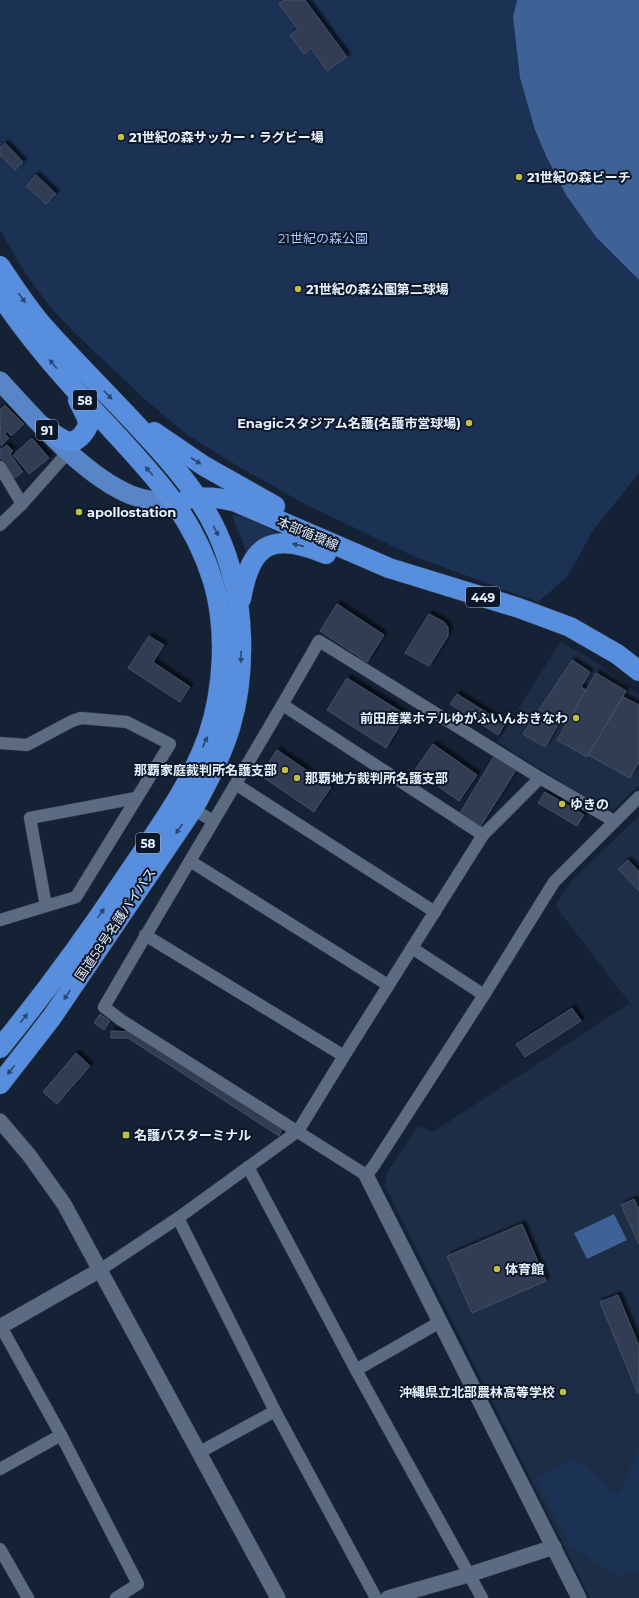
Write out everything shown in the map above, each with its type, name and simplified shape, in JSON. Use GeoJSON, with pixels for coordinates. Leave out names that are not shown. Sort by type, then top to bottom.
{"type":"FeatureCollection","features":[{"type":"Feature","properties":{"kind":"highway","name":"国道58号名護バイパス"},"geometry":{"type":"LineString","coordinates":[[0,266],[20,297],[44,327],[167,458],[197,497],[217,531],[235,582],[239,607],[241,669],[236,705],[224,749],[213,773],[193,809],[52,1017],[0,1084]]}},
{"type":"Feature","properties":{"kind":"highway","name":"国道58号名護バイパス"},"geometry":{"type":"LineString","coordinates":[[0,295],[10,311],[69,383],[133,453],[173,502],[200,547],[212,580],[218,607],[221,635],[219,682],[214,714],[208,736],[186,783],[95,922],[44,993],[0,1048]]}},
{"type":"Feature","properties":{"kind":"highway"},"geometry":{"type":"LineString","coordinates":[[44,427],[64,441],[69,442],[77,439],[88,426],[87,418],[82,406],[69,383]]}},
{"type":"Feature","properties":{"kind":"highway"},"geometry":{"type":"LineString","coordinates":[[128,416],[204,466],[272,504],[319,538]]}},
{"type":"Feature","properties":{"kind":"highway","name":"本部循環線"},"geometry":{"type":"LineString","coordinates":[[173,502],[197,497],[217,497],[236,502],[389,568],[519,608],[570,627],[617,654],[639,671]]}},
{"type":"Feature","properties":{"kind":"highway"},"geometry":{"type":"LineString","coordinates":[[239,607],[243,586],[251,563],[258,552],[271,546],[288,543],[298,544],[366,569],[389,568]]}},
{"type":"Feature","properties":{"kind":"main road","name":"本部循環線"},"geometry":{"type":"LineString","coordinates":[[0,381],[69,451],[114,487],[132,495],[147,499],[173,502]]}},
{"type":"Feature","properties":{"kind":"street"},"geometry":{"type":"LineString","coordinates":[[0,525],[22,504],[69,451]]}},
{"type":"Feature","properties":{"kind":"street"},"geometry":{"type":"LineString","coordinates":[[0,467],[22,504]]}},
{"type":"Feature","properties":{"kind":"street"},"geometry":{"type":"LineString","coordinates":[[579,1598],[366,1175],[127,1024],[104,1007],[213,821],[237,785],[319,641],[540,778],[614,821]]}},
{"type":"Feature","properties":{"kind":"street"},"geometry":{"type":"LineString","coordinates":[[283,705],[483,835]]}},
{"type":"Feature","properties":{"kind":"street"},"geometry":{"type":"LineString","coordinates":[[0,743],[27,745],[72,721],[81,718],[127,722],[170,744],[76,897],[0,920]]}},
{"type":"Feature","properties":{"kind":"street"},"geometry":{"type":"LineString","coordinates":[[116,1598],[138,1584],[61,1435],[0,1326],[100,1270],[178,1218],[298,1131],[483,835],[540,778]]}},
{"type":"Feature","properties":{"kind":"street"},"geometry":{"type":"LineString","coordinates":[[237,785],[435,912]]}},
{"type":"Feature","properties":{"kind":"street"},"geometry":{"type":"LineString","coordinates":[[366,1175],[373,1167],[484,995],[554,882],[639,797]]}},
{"type":"Feature","properties":{"kind":"street"},"geometry":{"type":"LineString","coordinates":[[46,906],[30,818],[136,798]]}},
{"type":"Feature","properties":{"kind":"street"},"geometry":{"type":"LineString","coordinates":[[193,809],[213,821]]}},
{"type":"Feature","properties":{"kind":"street"},"geometry":{"type":"LineString","coordinates":[[190,861],[388,985]]}},
{"type":"Feature","properties":{"kind":"street"},"geometry":{"type":"LineString","coordinates":[[145,935],[344,1056]]}},
{"type":"Feature","properties":{"kind":"street"},"geometry":{"type":"LineString","coordinates":[[412,948],[484,995]]}},
{"type":"Feature","properties":{"kind":"street"},"geometry":{"type":"LineString","coordinates":[[0,1121],[29,1155],[64,1204],[278,1598]]}},
{"type":"Feature","properties":{"kind":"street"},"geometry":{"type":"LineString","coordinates":[[248,1167],[356,1370],[482,1598]]}},
{"type":"Feature","properties":{"kind":"street"},"geometry":{"type":"LineString","coordinates":[[178,1218],[275,1411],[376,1598]]}},
{"type":"Feature","properties":{"kind":"street"},"geometry":{"type":"LineString","coordinates":[[356,1370],[440,1322]]}},
{"type":"Feature","properties":{"kind":"street"},"geometry":{"type":"LineString","coordinates":[[200,1452],[275,1411]]}},
{"type":"Feature","properties":{"kind":"street"},"geometry":{"type":"LineString","coordinates":[[0,1469],[61,1435]]}},
{"type":"Feature","properties":{"kind":"street"},"geometry":{"type":"LineString","coordinates":[[388,1598],[468,1575],[554,1546]]}},
{"type":"Feature","properties":{"kind":"street"},"geometry":{"type":"LineString","coordinates":[[0,1549],[28,1598]]}},
{"type":"Feature","properties":{"kind":"shaded area"},"geometry":{"type":"Polygon","coordinates":[[[517,0],[639,0],[639,280],[596,237],[566,195],[546,156],[535,130],[520,78],[513,17],[517,0]]]}},
{"type":"Feature","properties":{"kind":"shaded area","name":"前田産業ホテルゆがふいんおきなわ"},"geometry":{"type":"Polygon","coordinates":[[[560,642],[590,658],[639,695],[639,785],[614,809],[603,809],[498,742],[560,642]]]}},
{"type":"Feature","properties":{"kind":"shaded area","name":"沖縄県立北部農林高等学校"},"geometry":{"type":"Polygon","coordinates":[[[639,816],[639,1598],[590,1598],[385,1186],[387,1172],[418,1126],[433,1132],[630,1003],[555,906],[573,879],[639,816]]]}},
{"type":"Feature","properties":{"kind":"shaded area"},"geometry":{"type":"Polygon","coordinates":[[[614,1214],[627,1240],[587,1259],[574,1233],[614,1214]]]}},
{"type":"Feature","properties":{"kind":"green space","name":"21世紀の森公園"},"geometry":{"type":"Polygon","coordinates":[[[0,0],[517,0],[513,17],[520,78],[535,130],[546,156],[566,195],[596,237],[639,280],[639,473],[594,529],[567,577],[538,602],[413,556],[305,504],[241,468],[189,436],[149,403],[78,336],[51,308],[25,273],[0,230],[0,0]]]}},
{"type":"Feature","properties":{"kind":"green space"},"geometry":{"type":"Polygon","coordinates":[[[232,515],[244,516],[282,535],[248,556],[232,515]]]}},
{"type":"Feature","properties":{"kind":"green space"},"geometry":{"type":"Polygon","coordinates":[[[639,1448],[639,1569],[617,1577],[570,1545],[535,1479],[574,1458],[619,1495],[639,1448]]]}},
{"type":"Feature","properties":{"kind":"building"},"geometry":{"type":"Polygon","coordinates":[[[284,0],[305,0],[347,57],[327,71],[311,48],[304,54],[290,35],[298,29],[279,4],[284,0]]]}},
{"type":"Feature","properties":{"kind":"building"},"geometry":{"type":"Polygon","coordinates":[[[5,143],[23,162],[15,170],[0,155],[0,148],[5,143]]]}},
{"type":"Feature","properties":{"kind":"building"},"geometry":{"type":"Polygon","coordinates":[[[36,175],[56,194],[46,204],[26,186],[36,175]]]}},
{"type":"Feature","properties":{"kind":"building"},"geometry":{"type":"Polygon","coordinates":[[[5,405],[24,424],[11,436],[7,431],[5,434],[9,438],[1,446],[0,410],[5,405]]]}},
{"type":"Feature","properties":{"kind":"building"},"geometry":{"type":"Polygon","coordinates":[[[32,438],[49,458],[29,474],[13,455],[32,438]]]}},
{"type":"Feature","properties":{"kind":"building"},"geometry":{"type":"Polygon","coordinates":[[[7,445],[13,451],[10,454],[23,472],[15,478],[0,457],[0,450],[7,445]]]}},
{"type":"Feature","properties":{"kind":"building"},"geometry":{"type":"Polygon","coordinates":[[[337,604],[384,635],[367,662],[320,631],[337,604]]]}},
{"type":"Feature","properties":{"kind":"building"},"geometry":{"type":"Polygon","coordinates":[[[429,614],[444,622],[448,627],[448,636],[429,666],[405,653],[429,614]]]}},
{"type":"Feature","properties":{"kind":"building"},"geometry":{"type":"Polygon","coordinates":[[[149,636],[164,645],[153,662],[190,687],[180,702],[128,668],[149,636]]]}},
{"type":"Feature","properties":{"kind":"building"},"geometry":{"type":"Polygon","coordinates":[[[572,660],[590,672],[581,687],[586,690],[569,720],[563,716],[545,747],[523,734],[572,660]]]}},
{"type":"Feature","properties":{"kind":"building"},"geometry":{"type":"Polygon","coordinates":[[[596,673],[626,691],[587,757],[557,740],[596,673]]]}},
{"type":"Feature","properties":{"kind":"building"},"geometry":{"type":"Polygon","coordinates":[[[347,678],[406,715],[386,748],[327,710],[347,678]]]}},
{"type":"Feature","properties":{"kind":"building"},"geometry":{"type":"Polygon","coordinates":[[[457,694],[505,724],[498,735],[450,704],[457,694]]]}},
{"type":"Feature","properties":{"kind":"building"},"geometry":{"type":"Polygon","coordinates":[[[623,697],[639,705],[639,762],[630,778],[588,755],[623,697]]]}},
{"type":"Feature","properties":{"kind":"building"},"geometry":{"type":"Polygon","coordinates":[[[433,744],[477,775],[459,801],[415,770],[433,744]]]}},
{"type":"Feature","properties":{"kind":"building"},"geometry":{"type":"Polygon","coordinates":[[[277,750],[331,787],[314,812],[260,775],[277,750]]]}},
{"type":"Feature","properties":{"kind":"building"},"geometry":{"type":"Polygon","coordinates":[[[496,753],[518,767],[480,827],[460,813],[496,753]]]}},
{"type":"Feature","properties":{"kind":"building"},"geometry":{"type":"Polygon","coordinates":[[[545,792],[584,815],[577,826],[538,803],[545,792]]]}},
{"type":"Feature","properties":{"kind":"building"},"geometry":{"type":"Polygon","coordinates":[[[628,860],[639,872],[639,891],[618,869],[628,860]]]}},
{"type":"Feature","properties":{"kind":"building"},"geometry":{"type":"Polygon","coordinates":[[[572,1008],[581,1021],[525,1057],[516,1044],[572,1008]]]}},
{"type":"Feature","properties":{"kind":"building"},"geometry":{"type":"Polygon","coordinates":[[[100,1014],[110,1021],[104,1030],[94,1023],[100,1014]]]}},
{"type":"Feature","properties":{"kind":"building"},"geometry":{"type":"Polygon","coordinates":[[[111,1031],[133,1032],[282,1129],[279,1136],[128,1038],[111,1038],[111,1031]]]}},
{"type":"Feature","properties":{"kind":"building"},"geometry":{"type":"Polygon","coordinates":[[[76,1053],[90,1066],[57,1104],[43,1092],[76,1053]]]}},
{"type":"Feature","properties":{"kind":"building"},"geometry":{"type":"Polygon","coordinates":[[[634,1199],[639,1210],[639,1244],[621,1205],[634,1199]]]}},
{"type":"Feature","properties":{"kind":"building","name":"体育館"},"geometry":{"type":"Polygon","coordinates":[[[522,1224],[546,1281],[472,1313],[447,1256],[522,1224]]]}},
{"type":"Feature","properties":{"kind":"building"},"geometry":{"type":"Polygon","coordinates":[[[618,1295],[639,1346],[638,1394],[600,1302],[618,1295]]]}},
{"type":"Feature","properties":{"kind":"place","name":"21世紀の森サッカー・ラグビー場"},"geometry":{"type":"Point","coordinates":[121,137]}},
{"type":"Feature","properties":{"kind":"place","name":"21世紀の森ビーチ"},"geometry":{"type":"Point","coordinates":[519,177]}},
{"type":"Feature","properties":{"kind":"place","name":"21世紀の森公園第二球場"},"geometry":{"type":"Point","coordinates":[298,289]}},
{"type":"Feature","properties":{"kind":"place","name":"Enagicスタジアム名護(名護市営球場)"},"geometry":{"type":"Point","coordinates":[469,423]}},
{"type":"Feature","properties":{"kind":"place","name":"apollostation"},"geometry":{"type":"Point","coordinates":[79,512]}},
{"type":"Feature","properties":{"kind":"place","name":"前田産業ホテルゆがふいんおきなわ"},"geometry":{"type":"Point","coordinates":[576,718]}},
{"type":"Feature","properties":{"kind":"place","name":"那覇家庭裁判所名護支部"},"geometry":{"type":"Point","coordinates":[285,770]}},
{"type":"Feature","properties":{"kind":"place","name":"那覇地方裁判所名護支部"},"geometry":{"type":"Point","coordinates":[297,778]}},
{"type":"Feature","properties":{"kind":"place","name":"ゆきの"},"geometry":{"type":"Point","coordinates":[562,804]}},
{"type":"Feature","properties":{"kind":"place","name":"名護バスターミナル"},"geometry":{"type":"Point","coordinates":[126,1135]}},
{"type":"Feature","properties":{"kind":"place","name":"体育館"},"geometry":{"type":"Point","coordinates":[497,1269]}},
{"type":"Feature","properties":{"kind":"place","name":"沖縄県立北部農林高等学校"},"geometry":{"type":"Point","coordinates":[563,1392]}}]}
